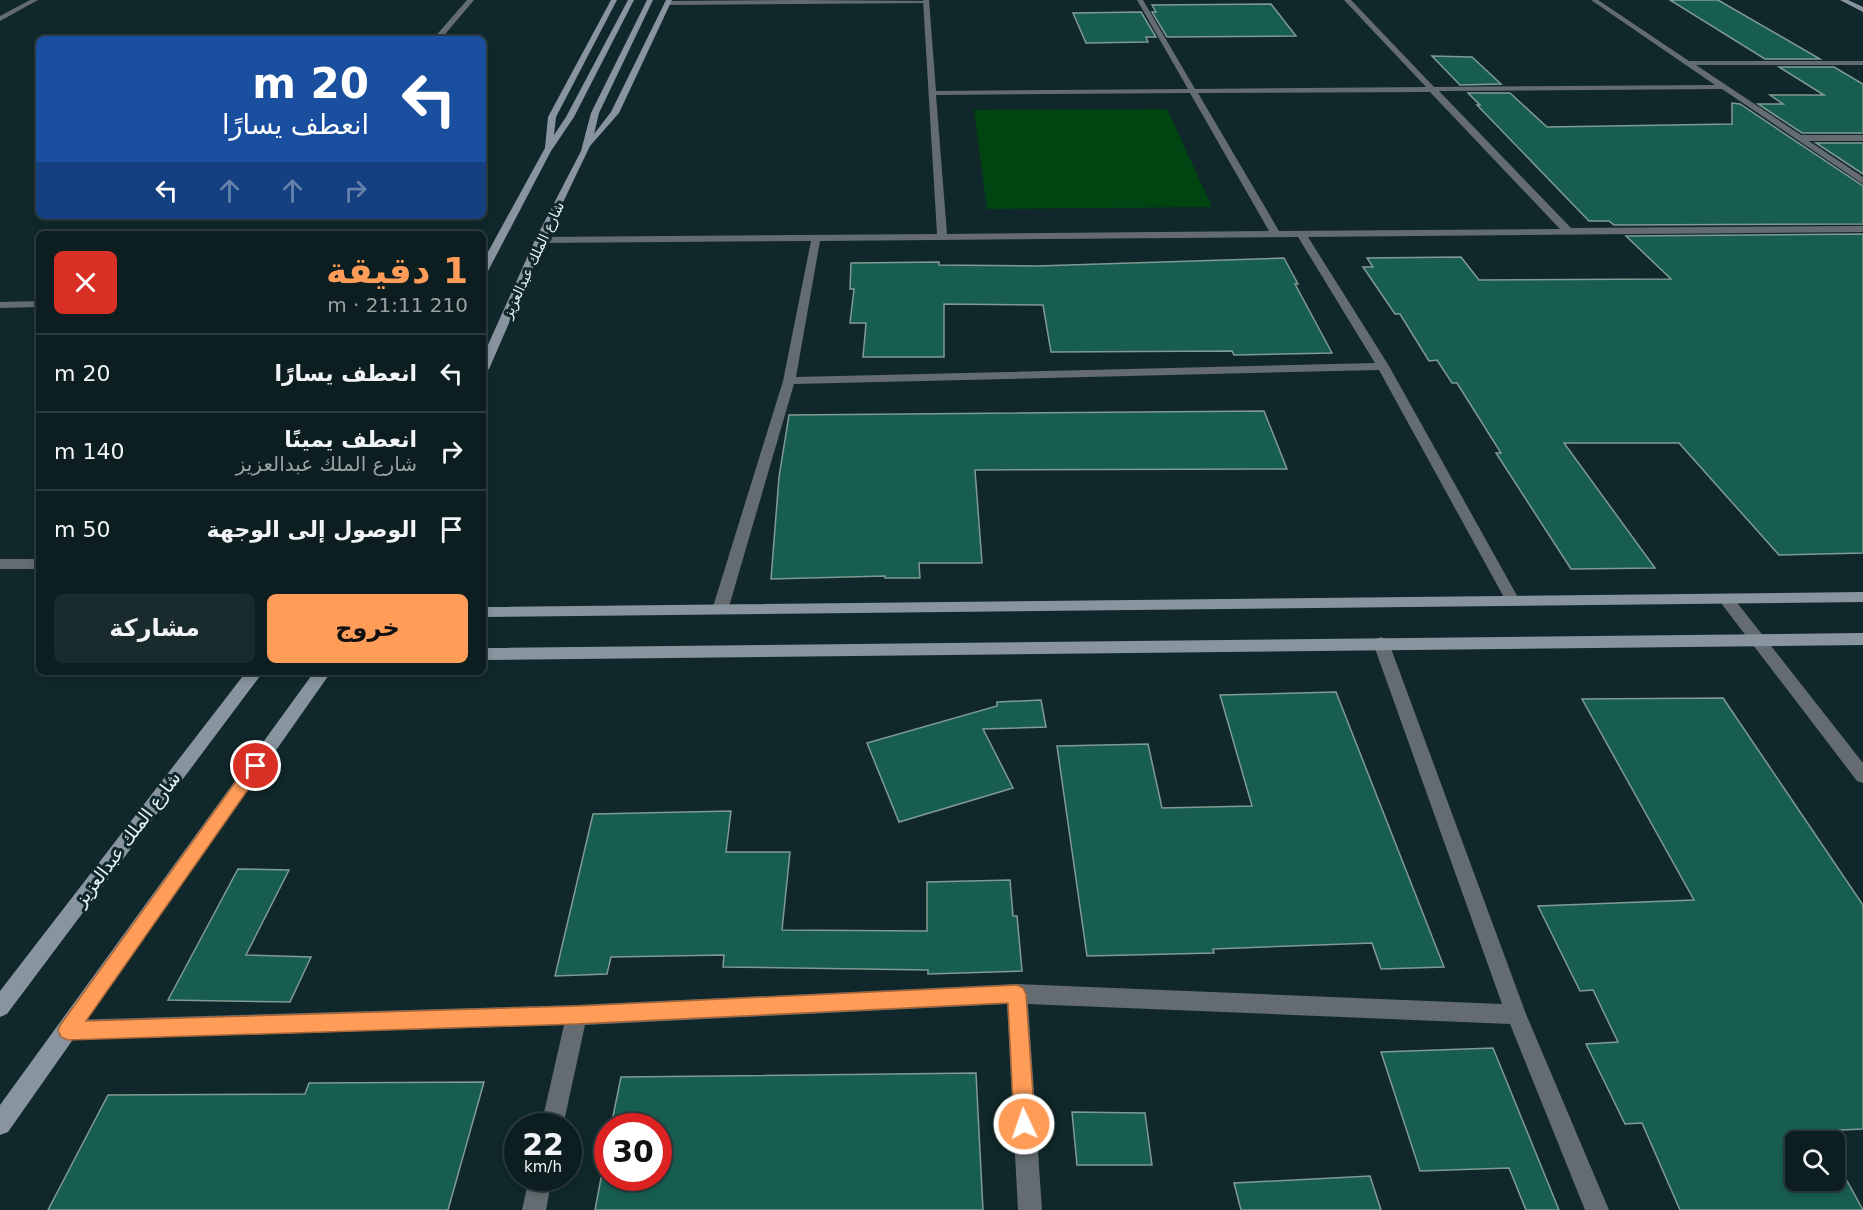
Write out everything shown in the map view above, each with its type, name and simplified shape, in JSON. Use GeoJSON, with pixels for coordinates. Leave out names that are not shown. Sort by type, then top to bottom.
{"type":"FeatureCollection","features":[{"type":"Feature","properties":{"kind":"street"},"geometry":{"type":"LineString","coordinates":[[0,19],[35,0]]}},
{"type":"Feature","properties":{"kind":"street"},"geometry":{"type":"LineString","coordinates":[[440,36],[471,0]]}},
{"type":"Feature","properties":{"kind":"street"},"geometry":{"type":"LineString","coordinates":[[547,151],[552,117],[614,0]]}},
{"type":"Feature","properties":{"kind":"street"},"geometry":{"type":"LineString","coordinates":[[486,265],[547,151],[570,117],[631,0]]}},
{"type":"Feature","properties":{"kind":"street","name":"شارع الملك عبدالعزيز"},"geometry":{"type":"LineString","coordinates":[[585,152],[595,113],[650,0]]}},
{"type":"Feature","properties":{"kind":"street"},"geometry":{"type":"LineString","coordinates":[[668,1],[926,0],[942,237]]}},
{"type":"Feature","properties":{"kind":"street"},"geometry":{"type":"LineString","coordinates":[[1140,0],[1276,234]]}},
{"type":"Feature","properties":{"kind":"street"},"geometry":{"type":"LineString","coordinates":[[1347,0],[1568,231]]}},
{"type":"Feature","properties":{"kind":"street"},"geometry":{"type":"LineString","coordinates":[[1594,0],[1863,182]]}},
{"type":"Feature","properties":{"kind":"street"},"geometry":{"type":"LineString","coordinates":[[1843,0],[1863,10]]}},
{"type":"Feature","properties":{"kind":"street","name":"شارع الملك عبدالعزيز"},"geometry":{"type":"LineString","coordinates":[[486,362],[540,240],[585,152],[615,113],[668,1]]}},
{"type":"Feature","properties":{"kind":"street"},"geometry":{"type":"LineString","coordinates":[[1687,63],[1863,63]]}},
{"type":"Feature","properties":{"kind":"street"},"geometry":{"type":"LineString","coordinates":[[933,93],[1723,87]]}},
{"type":"Feature","properties":{"kind":"street"},"geometry":{"type":"LineString","coordinates":[[1799,138],[1863,138]]}},
{"type":"Feature","properties":{"kind":"street"},"geometry":{"type":"LineString","coordinates":[[540,240],[1863,229]]}},
{"type":"Feature","properties":{"kind":"street"},"geometry":{"type":"LineString","coordinates":[[1301,234],[1383,366],[1512,602]]}},
{"type":"Feature","properties":{"kind":"street"},"geometry":{"type":"LineString","coordinates":[[720,610],[789,381],[816,238]]}},
{"type":"Feature","properties":{"kind":"street"},"geometry":{"type":"LineString","coordinates":[[0,304],[36,304]]}},
{"type":"Feature","properties":{"kind":"street"},"geometry":{"type":"LineString","coordinates":[[789,381],[1383,366]]}},
{"type":"Feature","properties":{"kind":"street"},"geometry":{"type":"LineString","coordinates":[[0,564],[36,564]]}},
{"type":"Feature","properties":{"kind":"street"},"geometry":{"type":"LineString","coordinates":[[486,612],[1863,597]]}},
{"type":"Feature","properties":{"kind":"street"},"geometry":{"type":"LineString","coordinates":[[1726,599],[1863,776]]}},
{"type":"Feature","properties":{"kind":"street"},"geometry":{"type":"LineString","coordinates":[[486,654],[1863,639]]}},
{"type":"Feature","properties":{"kind":"street"},"geometry":{"type":"LineString","coordinates":[[1380,644],[1515,1014],[1597,1210]]}},
{"type":"Feature","properties":{"kind":"street","name":"شارع الملك عبدالعزيز"},"geometry":{"type":"LineString","coordinates":[[0,1006],[253,675]]}},
{"type":"Feature","properties":{"kind":"street"},"geometry":{"type":"LineString","coordinates":[[0,1124],[321,675]]}},
{"type":"Feature","properties":{"kind":"street"},"geometry":{"type":"LineString","coordinates":[[68,1030],[577,1015],[1017,994],[1515,1014]]}},
{"type":"Feature","properties":{"kind":"street"},"geometry":{"type":"LineString","coordinates":[[1017,994],[1030,1210]]}},
{"type":"Feature","properties":{"kind":"street"},"geometry":{"type":"LineString","coordinates":[[555,1113],[577,1015]]}},
{"type":"Feature","properties":{"kind":"street"},"geometry":{"type":"LineString","coordinates":[[534,1210],[538,1191]]}},
{"type":"Feature","properties":{"kind":"green space"},"geometry":{"type":"Polygon","coordinates":[[[1167,109],[1212,207],[987,209],[974,110],[1167,109]]]}},
{"type":"Feature","properties":{"kind":"building"},"geometry":{"type":"Polygon","coordinates":[[[1670,0],[1718,0],[1820,59],[1765,59],[1670,0]]]}},
{"type":"Feature","properties":{"kind":"building"},"geometry":{"type":"Polygon","coordinates":[[[1271,4],[1296,36],[1167,37],[1152,12],[1156,12],[1152,5],[1271,4]]]}},
{"type":"Feature","properties":{"kind":"building"},"geometry":{"type":"Polygon","coordinates":[[[1141,12],[1156,37],[1146,37],[1148,42],[1086,43],[1073,13],[1141,12]]]}},
{"type":"Feature","properties":{"kind":"building"},"geometry":{"type":"Polygon","coordinates":[[[1432,56],[1472,57],[1501,84],[1460,85],[1432,56]]]}},
{"type":"Feature","properties":{"kind":"building"},"geometry":{"type":"Polygon","coordinates":[[[1779,67],[1834,67],[1863,84],[1863,133],[1802,133],[1758,104],[1783,104],[1770,95],[1824,95],[1779,67]]]}},
{"type":"Feature","properties":{"kind":"building"},"geometry":{"type":"Polygon","coordinates":[[[1468,93],[1510,93],[1547,127],[1732,124],[1732,103],[1740,104],[1863,186],[1863,224],[1614,225],[1609,221],[1589,221],[1468,93]]]}},
{"type":"Feature","properties":{"kind":"building"},"geometry":{"type":"Polygon","coordinates":[[[1816,143],[1863,143],[1863,174],[1816,143]]]}},
{"type":"Feature","properties":{"kind":"building"},"geometry":{"type":"Polygon","coordinates":[[[1863,234],[1863,553],[1779,555],[1679,443],[1564,443],[1655,568],[1571,569],[1496,453],[1501,453],[1457,383],[1452,383],[1437,360],[1429,361],[1400,314],[1395,314],[1363,267],[1373,267],[1367,258],[1461,257],[1479,280],[1671,279],[1626,236],[1863,234]]]}},
{"type":"Feature","properties":{"kind":"building"},"geometry":{"type":"Polygon","coordinates":[[[1284,258],[1298,284],[1295,284],[1332,353],[1234,355],[1232,351],[1051,352],[1043,305],[944,304],[944,357],[863,357],[866,323],[850,323],[854,289],[850,289],[851,263],[939,262],[939,265],[1037,266],[1284,258]]]}},
{"type":"Feature","properties":{"kind":"building"},"geometry":{"type":"Polygon","coordinates":[[[1264,411],[1287,469],[975,470],[982,563],[919,563],[920,578],[885,578],[885,576],[771,579],[779,477],[789,415],[1264,411]]]}},
{"type":"Feature","properties":{"kind":"building"},"geometry":{"type":"Polygon","coordinates":[[[1336,692],[1444,967],[1381,969],[1372,943],[1213,949],[1214,953],[1087,956],[1057,746],[1148,744],[1162,808],[1252,806],[1220,695],[1336,692]]]}},
{"type":"Feature","properties":{"kind":"building"},"geometry":{"type":"Polygon","coordinates":[[[1723,698],[1863,905],[1863,1129],[1785,1131],[1785,1191],[1845,1191],[1845,1177],[1863,1210],[1680,1210],[1642,1123],[1625,1124],[1586,1044],[1618,1042],[1593,990],[1580,991],[1538,906],[1694,900],[1582,699],[1723,698]]]}},
{"type":"Feature","properties":{"kind":"building"},"geometry":{"type":"Polygon","coordinates":[[[1041,700],[1046,727],[983,729],[1013,788],[899,822],[867,743],[997,706],[997,702],[1041,700]]]}},
{"type":"Feature","properties":{"kind":"building"},"geometry":{"type":"Polygon","coordinates":[[[731,811],[726,852],[790,852],[782,930],[927,931],[927,882],[1010,880],[1013,916],[1017,916],[1022,971],[928,974],[928,970],[723,967],[724,955],[611,957],[607,974],[555,976],[593,814],[731,811]]]}},
{"type":"Feature","properties":{"kind":"building"},"geometry":{"type":"Polygon","coordinates":[[[238,869],[289,870],[246,955],[311,957],[290,1002],[168,1000],[238,869]]]}},
{"type":"Feature","properties":{"kind":"building"},"geometry":{"type":"Polygon","coordinates":[[[1493,1048],[1559,1210],[1526,1210],[1509,1168],[1420,1171],[1381,1052],[1493,1048]]]}},
{"type":"Feature","properties":{"kind":"building"},"geometry":{"type":"Polygon","coordinates":[[[976,1073],[983,1210],[595,1210],[599,1191],[672,1191],[672,1113],[614,1113],[621,1077],[976,1073]]]}},
{"type":"Feature","properties":{"kind":"building"},"geometry":{"type":"Polygon","coordinates":[[[484,1082],[448,1210],[48,1210],[108,1095],[305,1094],[309,1083],[484,1082]]]}},
{"type":"Feature","properties":{"kind":"building"},"geometry":{"type":"Polygon","coordinates":[[[1072,1112],[1145,1113],[1152,1165],[1077,1165],[1072,1112]]]}},
{"type":"Feature","properties":{"kind":"building"},"geometry":{"type":"Polygon","coordinates":[[[1370,1176],[1381,1210],[1241,1210],[1234,1183],[1370,1176]]]}},
{"type":"Feature","properties":{"kind":"route"},"geometry":{"type":"LineString","coordinates":[[256,766],[68,1030],[577,1015],[1017,994],[1024,1124]]}}]}
